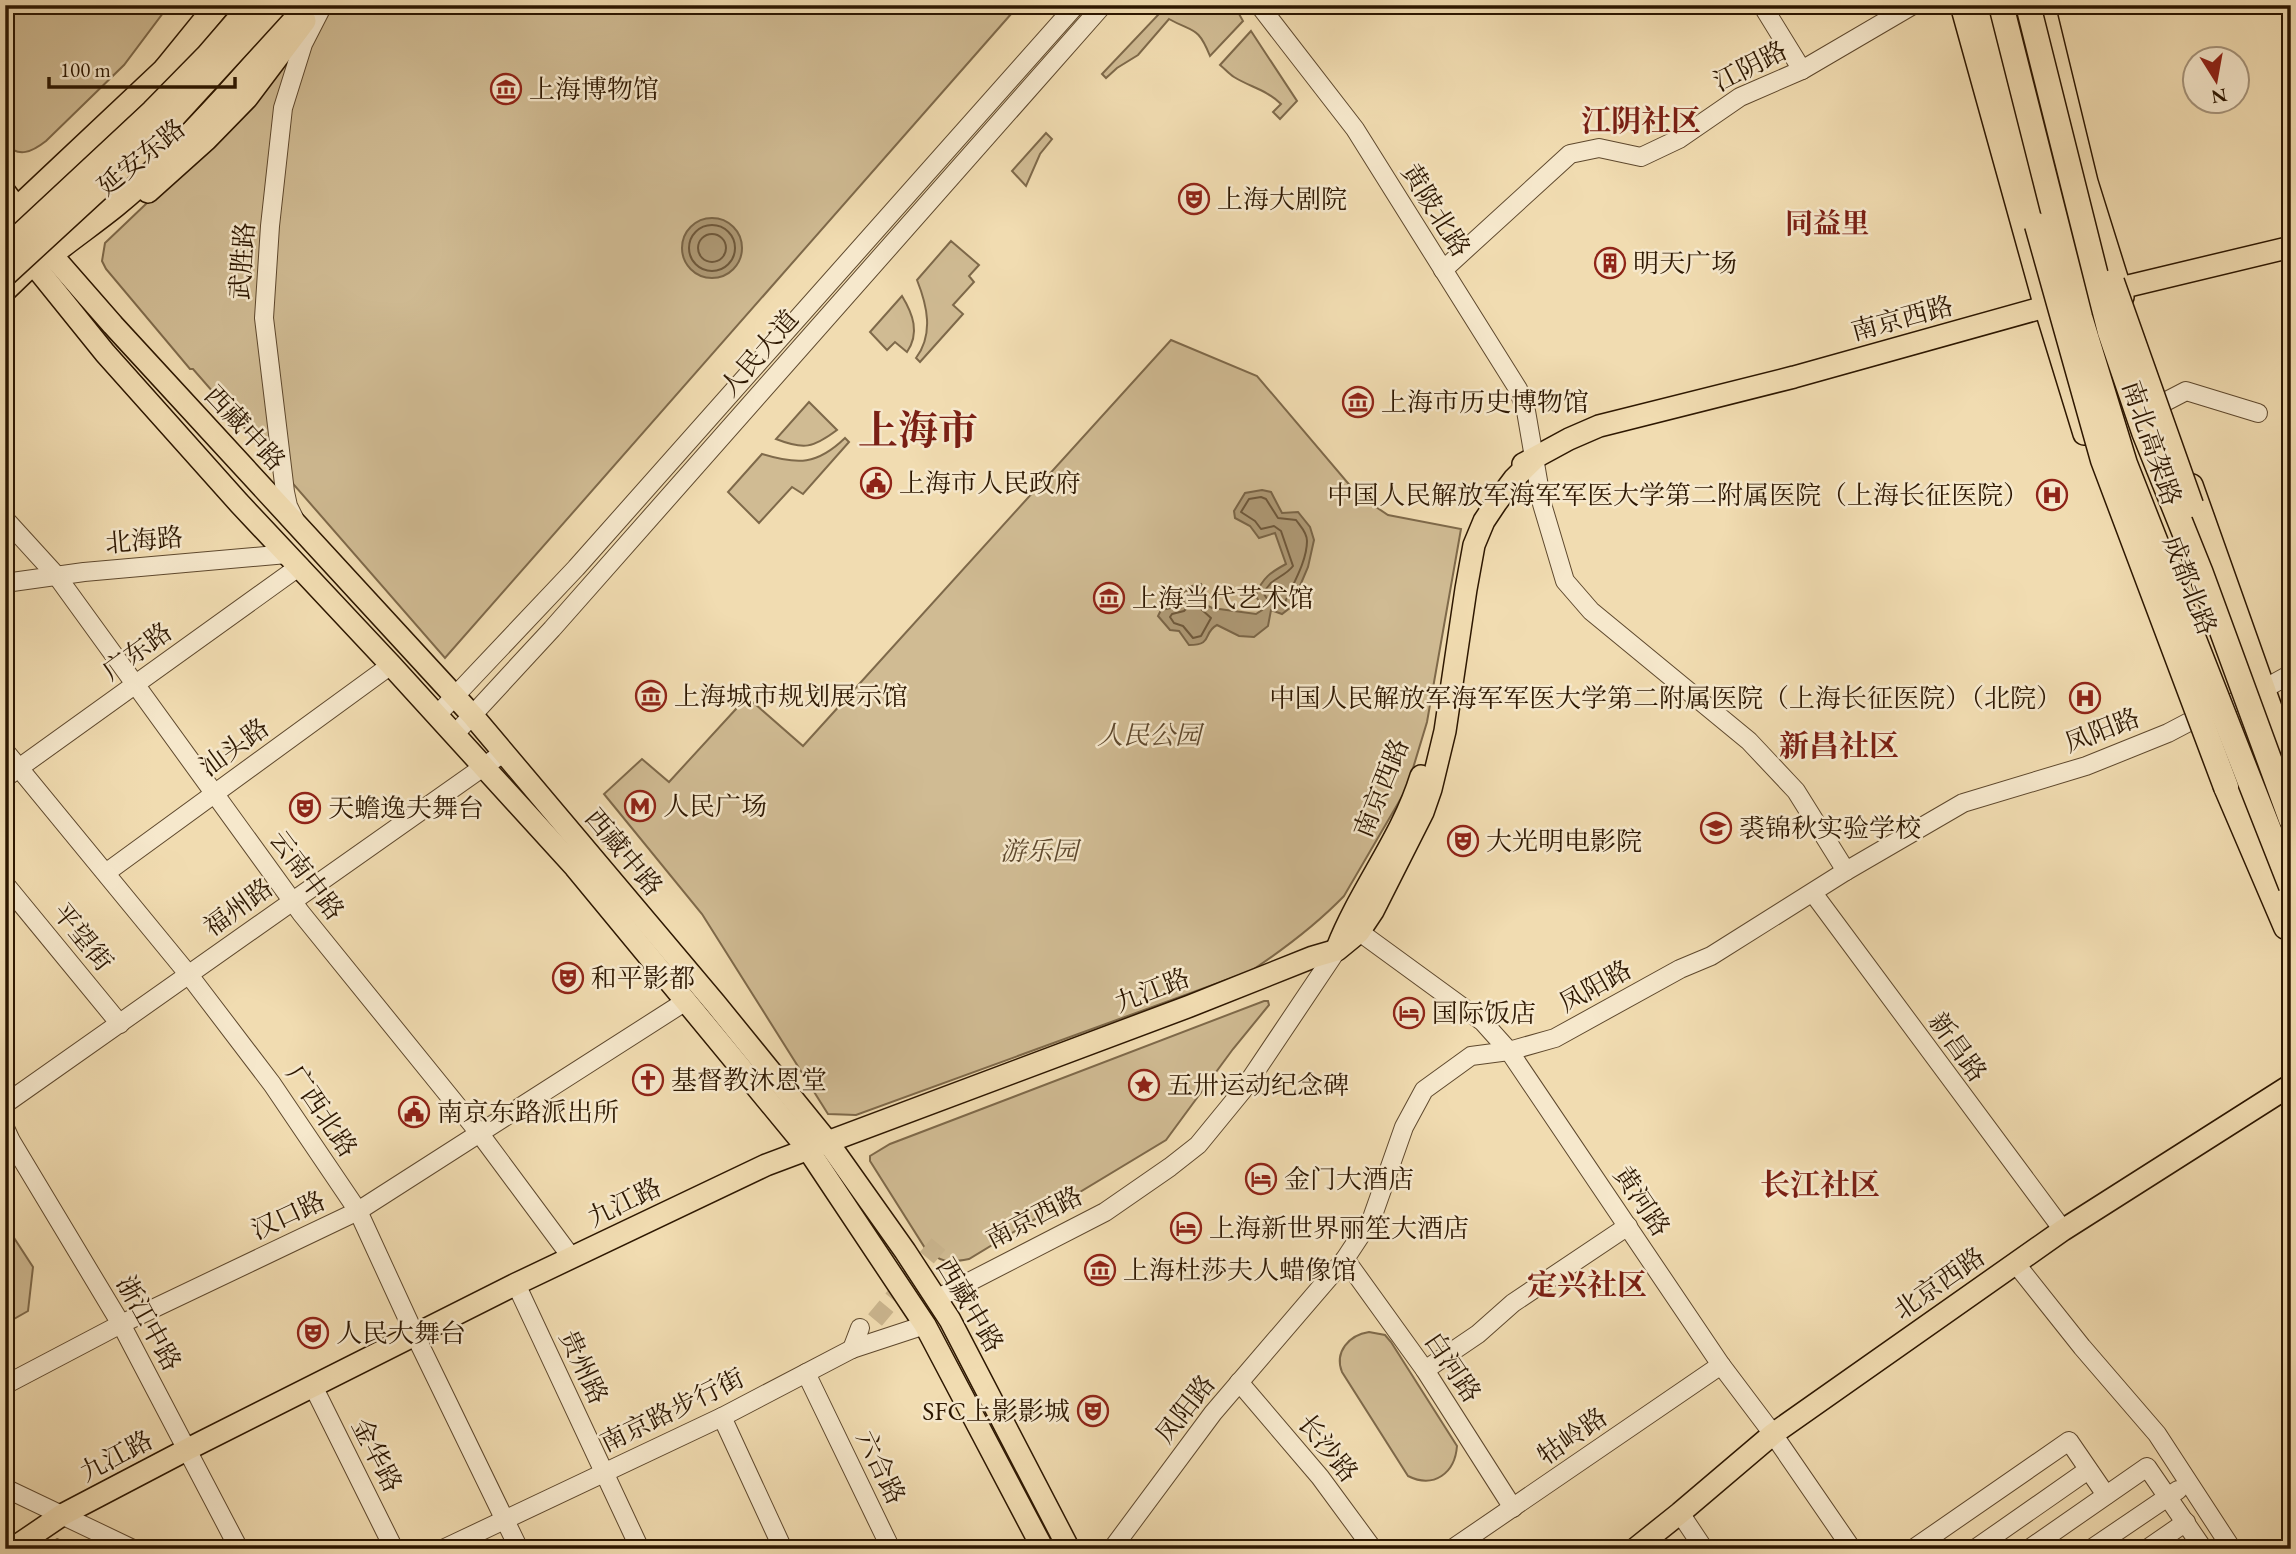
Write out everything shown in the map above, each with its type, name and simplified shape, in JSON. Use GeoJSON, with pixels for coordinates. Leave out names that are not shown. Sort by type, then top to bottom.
{"type":"FeatureCollection","features":[{"type":"Feature","properties":{"kind":"highway"},"geometry":{"type":"LineString","coordinates":[[166,69],[218,5]]}},
{"type":"Feature","properties":{"kind":"highway"},"geometry":{"type":"LineString","coordinates":[[5,235],[148,101],[237,5]]}},
{"type":"Feature","properties":{"kind":"highway"},"geometry":{"type":"LineString","coordinates":[[5,250],[153,112],[207,57],[252,5]]}},
{"type":"Feature","properties":{"kind":"highway"},"geometry":{"type":"LineString","coordinates":[[5,274],[156,135],[275,5]]}},
{"type":"Feature","properties":{"kind":"highway"},"geometry":{"type":"LineString","coordinates":[[44,256],[125,195],[163,161],[232,91],[304,5]]}},
{"type":"Feature","properties":{"kind":"highway"},"geometry":{"type":"LineString","coordinates":[[1975,5],[2078,374],[2096,457],[2226,787],[2289,932]]}},
{"type":"Feature","properties":{"kind":"highway","name":"南北高架路"},"geometry":{"type":"LineString","coordinates":[[2001,5],[2073,309],[2145,517],[2291,886]]}},
{"type":"Feature","properties":{"kind":"highway","name":"南北高架路"},"geometry":{"type":"LineString","coordinates":[[2026,5],[2110,332],[2144,432],[2291,819]]}},
{"type":"Feature","properties":{"kind":"highway"},"geometry":{"type":"LineString","coordinates":[[2035,5],[2094,226],[2141,372],[2291,785]]}},
{"type":"Feature","properties":{"kind":"highway"},"geometry":{"type":"LineString","coordinates":[[2073,309],[2078,374]]}},
{"type":"Feature","properties":{"kind":"highway"},"geometry":{"type":"LineString","coordinates":[[2110,332],[2141,372]]}},
{"type":"Feature","properties":{"kind":"highway"},"geometry":{"type":"LineString","coordinates":[[2096,457],[2145,517]]}},
{"type":"Feature","properties":{"kind":"highway"},"geometry":{"type":"LineString","coordinates":[[2174,457],[2181,524]]}},
{"type":"Feature","properties":{"kind":"main road","name":"延安东路"},"geometry":{"type":"LineString","coordinates":[[166,69],[208,5]]}},
{"type":"Feature","properties":{"kind":"main road","name":"延安东路"},"geometry":{"type":"LineString","coordinates":[[9,206],[166,69],[228,5]]}},
{"type":"Feature","properties":{"kind":"main road","name":"延安东路"},"geometry":{"type":"LineString","coordinates":[[5,291],[44,256],[75,220],[193,104],[281,5]]}},
{"type":"Feature","properties":{"kind":"main road","name":"延安东路"},"geometry":{"type":"LineString","coordinates":[[44,256],[138,201],[206,140],[247,98],[316,5]]}},
{"type":"Feature","properties":{"kind":"main road"},"geometry":{"type":"LineString","coordinates":[[1961,5],[2043,302],[2096,457],[2168,659],[2200,716],[2233,828],[2289,932]]}},
{"type":"Feature","properties":{"kind":"main road","name":"成都北路"},"geometry":{"type":"LineString","coordinates":[[1990,5],[2057,261],[2073,309],[2107,448],[2191,665],[2200,716]]}},
{"type":"Feature","properties":{"kind":"main road","name":"成都北路"},"geometry":{"type":"LineString","coordinates":[[2026,5],[2089,228],[2258,693],[2291,809]]}},
{"type":"Feature","properties":{"kind":"main road"},"geometry":{"type":"LineString","coordinates":[[2045,5],[2113,290]]}},
{"type":"Feature","properties":{"kind":"main road"},"geometry":{"type":"LineString","coordinates":[[2087,182],[2089,228]]}},
{"type":"Feature","properties":{"kind":"main road"},"geometry":{"type":"LineString","coordinates":[[9,206],[44,256]]}},
{"type":"Feature","properties":{"kind":"main road"},"geometry":{"type":"LineString","coordinates":[[5,229],[44,256]]}},
{"type":"Feature","properties":{"kind":"main road","name":"南京西路"},"geometry":{"type":"LineString","coordinates":[[1336,950],[1400,861],[1431,789],[1445,731],[1466,589],[1479,531],[1504,492],[1534,459],[1599,426],[1807,373],[2043,302],[2073,309],[2113,290],[2291,247]]}},
{"type":"Feature","properties":{"kind":"main road","name":"西藏中路"},"geometry":{"type":"LineString","coordinates":[[44,256],[130,343],[456,697],[706,993],[950,1320],[1069,1549]]}},
{"type":"Feature","properties":{"kind":"main road","name":"西藏中路"},"geometry":{"type":"LineString","coordinates":[[44,256],[105,353],[575,867],[686,1001],[817,1144],[925,1325],[1043,1549]]}},
{"type":"Feature","properties":{"kind":"main road"},"geometry":{"type":"LineString","coordinates":[[2043,302],[2057,261]]}},
{"type":"Feature","properties":{"kind":"main road"},"geometry":{"type":"LineString","coordinates":[[2141,372],[2159,405],[2203,511],[2258,693],[2291,764]]}},
{"type":"Feature","properties":{"kind":"main road"},"geometry":{"type":"LineString","coordinates":[[2096,457],[2101,427]]}},
{"type":"Feature","properties":{"kind":"main road"},"geometry":{"type":"LineString","coordinates":[[2168,659],[2191,665]]}},
{"type":"Feature","properties":{"kind":"main road","name":"九江路"},"geometry":{"type":"LineString","coordinates":[[1288,968],[1353,928]]}},
{"type":"Feature","properties":{"kind":"main road","name":"九江路"},"geometry":{"type":"LineString","coordinates":[[12,1549],[62,1515],[313,1386],[516,1284],[766,1165],[1336,950]]}},
{"type":"Feature","properties":{"kind":"main road","name":"北京西路"},"geometry":{"type":"LineString","coordinates":[[1635,1549],[1773,1434],[2063,1230],[2291,1085]]}},
{"type":"Feature","properties":{"kind":"street","name":"武胜路"},"geometry":{"type":"LineString","coordinates":[[297,524],[288,506],[285,492],[267,353],[265,302],[276,156],[283,108],[303,44],[323,5]]}},
{"type":"Feature","properties":{"kind":"street","name":"人民大道"},"geometry":{"type":"LineString","coordinates":[[437,715],[576,568],[1076,5]]}},
{"type":"Feature","properties":{"kind":"street","name":"人民大道"},"geometry":{"type":"LineString","coordinates":[[454,735],[1103,5]]}},
{"type":"Feature","properties":{"kind":"street","name":"黄陂北路"},"geometry":{"type":"LineString","coordinates":[[1259,5],[1355,129],[1518,389],[1526,411],[1542,504],[1565,580],[1591,611],[1749,741],[1796,791],[1846,871]]}},
{"type":"Feature","properties":{"kind":"street"},"geometry":{"type":"LineString","coordinates":[[1762,5],[1802,70]]}},
{"type":"Feature","properties":{"kind":"street","name":"江阴路"},"geometry":{"type":"LineString","coordinates":[[1443,270],[1570,154],[1599,148],[1641,157],[1679,139],[1740,97],[1802,70],[1913,5]]}},
{"type":"Feature","properties":{"kind":"street"},"geometry":{"type":"LineString","coordinates":[[2159,405],[2186,391],[2258,413]]}},
{"type":"Feature","properties":{"kind":"street","name":"云南中路"},"geometry":{"type":"LineString","coordinates":[[5,519],[56,575],[291,900],[480,1134],[572,1258]]}},
{"type":"Feature","properties":{"kind":"street","name":"北海路"},"geometry":{"type":"LineString","coordinates":[[5,583],[56,575],[293,560]]}},
{"type":"Feature","properties":{"kind":"street","name":"广东路"},"geometry":{"type":"LineString","coordinates":[[13,772],[136,685],[293,560]]}},
{"type":"Feature","properties":{"kind":"street","name":"汕头路"},"geometry":{"type":"LineString","coordinates":[[107,872],[391,665]]}},
{"type":"Feature","properties":{"kind":"street","name":"凤阳路"},"geometry":{"type":"LineString","coordinates":[[1112,1549],[1213,1413],[1345,1259],[1372,1218],[1404,1127],[1424,1090],[1471,1056],[1509,1051],[1555,1038],[1680,969],[1711,956],[1846,871],[1963,803],[2087,766],[2258,693],[2291,674]]}},
{"type":"Feature","properties":{"kind":"street","name":"广西北路"},"geometry":{"type":"LineString","coordinates":[[5,751],[13,772],[107,872],[189,975],[272,1084],[358,1211],[519,1549]]}},
{"type":"Feature","properties":{"kind":"street","name":"福州路"},"geometry":{"type":"LineString","coordinates":[[5,1104],[503,753]]}},
{"type":"Feature","properties":{"kind":"street","name":"平望街"},"geometry":{"type":"LineString","coordinates":[[5,884],[120,1024]]}},
{"type":"Feature","properties":{"kind":"street","name":"新昌路"},"geometry":{"type":"LineString","coordinates":[[1813,893],[2063,1230]]}},
{"type":"Feature","properties":{"kind":"street","name":"黄河路"},"geometry":{"type":"LineString","coordinates":[[1353,928],[1483,1022],[1509,1051],[1721,1365],[1773,1434],[1852,1549]]}},
{"type":"Feature","properties":{"kind":"street","name":"南京西路"},"geometry":{"type":"LineString","coordinates":[[936,1299],[1105,1212],[1198,1145],[1243,1090],[1336,950]]}},
{"type":"Feature","properties":{"kind":"street","name":"汉口路"},"geometry":{"type":"LineString","coordinates":[[5,1385],[121,1324],[358,1211],[686,1001]]}},
{"type":"Feature","properties":{"kind":"street","name":"浙江中路"},"geometry":{"type":"LineString","coordinates":[[5,1128],[10,1142],[121,1324],[239,1549]]}},
{"type":"Feature","properties":{"kind":"street"},"geometry":{"type":"LineString","coordinates":[[1425,1370],[1478,1334],[1513,1303],[1628,1226]]}},
{"type":"Feature","properties":{"kind":"street","name":"白河路"},"geometry":{"type":"LineString","coordinates":[[1345,1259],[1425,1370],[1513,1508]]}},
{"type":"Feature","properties":{"kind":"street"},"geometry":{"type":"LineString","coordinates":[[2016,1264],[2081,1347],[2157,1434],[2232,1549]]}},
{"type":"Feature","properties":{"kind":"street","name":"贵州路"},"geometry":{"type":"LineString","coordinates":[[516,1284],[640,1549]]}},
{"type":"Feature","properties":{"kind":"street","name":"南京路步行街"},"geometry":{"type":"LineString","coordinates":[[443,1549],[722,1417],[852,1349],[925,1325]]}},
{"type":"Feature","properties":{"kind":"street"},"geometry":{"type":"LineString","coordinates":[[852,1349],[860,1328]]}},
{"type":"Feature","properties":{"kind":"street","name":"牯岭路"},"geometry":{"type":"LineString","coordinates":[[1452,1549],[1721,1365]]}},
{"type":"Feature","properties":{"kind":"street","name":"六合路"},"geometry":{"type":"LineString","coordinates":[[806,1373],[891,1549]]}},
{"type":"Feature","properties":{"kind":"street","name":"长沙路"},"geometry":{"type":"LineString","coordinates":[[1239,1382],[1320,1477],[1373,1549]]}},
{"type":"Feature","properties":{"kind":"street","name":"金华路"},"geometry":{"type":"LineString","coordinates":[[313,1386],[394,1548]]}},
{"type":"Feature","properties":{"kind":"street"},"geometry":{"type":"LineString","coordinates":[[722,1417],[783,1549]]}},
{"type":"Feature","properties":{"kind":"street"},"geometry":{"type":"LineString","coordinates":[[1913,1549],[2069,1441],[2106,1495]]}},
{"type":"Feature","properties":{"kind":"street"},"geometry":{"type":"LineString","coordinates":[[2029,1549],[2168,1451]]}},
{"type":"Feature","properties":{"kind":"street"},"geometry":{"type":"LineString","coordinates":[[2147,1466],[2186,1522],[2202,1548],[2200,1549]]}},
{"type":"Feature","properties":{"kind":"street"},"geometry":{"type":"LineString","coordinates":[[1975,1549],[2088,1470]]}},
{"type":"Feature","properties":{"kind":"street"},"geometry":{"type":"LineString","coordinates":[[2091,1549],[2189,1483]]}},
{"type":"Feature","properties":{"kind":"street"},"geometry":{"type":"LineString","coordinates":[[5,1488],[134,1549]]}},
{"type":"Feature","properties":{"kind":"street"},"geometry":{"type":"LineString","coordinates":[[1680,1513],[1704,1549]]}},
{"type":"Feature","properties":{"kind":"street"},"geometry":{"type":"LineString","coordinates":[[2147,1549],[2186,1522]]}},
{"type":"Feature","properties":{"kind":"green space"},"geometry":{"type":"Polygon","coordinates":[[[5,5],[169,5],[124,65],[46,141],[36,148],[20,152],[5,144],[5,5]]]}},
{"type":"Feature","properties":{"kind":"green space"},"geometry":{"type":"Polygon","coordinates":[[[335,5],[1019,5],[445,658],[193,369],[190,369],[102,261],[105,243],[234,120],[335,5]]]}},
{"type":"Feature","properties":{"kind":"green space"},"geometry":{"type":"Polygon","coordinates":[[[1158,5],[1234,5],[1243,21],[1210,56],[1198,35],[1169,19],[1138,55],[1106,78],[1102,74],[1159,14],[1155,8],[1158,5]]]}},
{"type":"Feature","properties":{"kind":"green space"},"geometry":{"type":"Polygon","coordinates":[[[1251,31],[1297,101],[1280,119],[1273,112],[1281,104],[1276,99],[1234,77],[1220,65],[1251,31]]]}},
{"type":"Feature","properties":{"kind":"green space"},"geometry":{"type":"Polygon","coordinates":[[[1046,133],[1052,139],[1040,154],[1026,186],[1012,171],[1046,133]]]}},
{"type":"Feature","properties":{"kind":"green space"},"geometry":{"type":"Polygon","coordinates":[[[951,241],[979,265],[969,276],[974,282],[953,305],[963,314],[920,362],[916,358],[925,339],[927,319],[917,280],[951,241]]]}},
{"type":"Feature","properties":{"kind":"green space"},"geometry":{"type":"Polygon","coordinates":[[[902,296],[914,324],[913,338],[907,352],[895,342],[887,350],[870,332],[902,296]]]}},
{"type":"Feature","properties":{"kind":"green space","name":"人民公园"},"geometry":{"type":"Polygon","coordinates":[[[1171,340],[1257,376],[1358,495],[1388,515],[1461,529],[1427,722],[1407,788],[1344,896],[1299,936],[1251,971],[856,1115],[828,1114],[702,914],[604,794],[642,759],[669,782],[747,697],[803,746],[1171,340]]]}},
{"type":"Feature","properties":{"kind":"green space"},"geometry":{"type":"Polygon","coordinates":[[[809,402],[837,430],[815,444],[801,446],[776,439],[809,402]]]}},
{"type":"Feature","properties":{"kind":"green space"},"geometry":{"type":"Polygon","coordinates":[[[845,438],[849,442],[803,494],[792,487],[759,523],[728,492],[762,454],[786,460],[806,460],[825,453],[845,438]]]}},
{"type":"Feature","properties":{"kind":"green space"},"geometry":{"type":"Polygon","coordinates":[[[1268,1001],[1269,1005],[1166,1140],[969,1259],[945,1261],[925,1248],[870,1161],[870,1156],[890,1144],[1268,1001]]]}},
{"type":"Feature","properties":{"kind":"green space"},"geometry":{"type":"Polygon","coordinates":[[[5,1224],[33,1267],[28,1311],[5,1324],[5,1224]]]}},
{"type":"Feature","properties":{"kind":"green space"},"geometry":{"type":"Polygon","coordinates":[[[1369,1332],[1385,1335],[1391,1342],[1457,1446],[1452,1464],[1442,1476],[1426,1481],[1408,1476],[1342,1372],[1340,1358],[1345,1346],[1355,1337],[1369,1332]]]}},
{"type":"Feature","properties":{"kind":"green space"},"geometry":{"type":"Polygon","coordinates":[[[57,1539],[80,1549],[32,1549],[48,1541],[50,1543],[57,1539]]]}},
{"type":"Feature","properties":{"kind":"water"},"geometry":{"type":"Polygon","coordinates":[[[706,218],[718,218],[737,231],[742,248],[740,260],[729,273],[718,278],[706,278],[687,265],[682,254],[682,242],[695,223],[706,218]]]}},
{"type":"Feature","properties":{"kind":"water"},"geometry":{"type":"Polygon","coordinates":[[[1262,490],[1271,492],[1282,513],[1298,512],[1310,527],[1314,540],[1308,567],[1291,607],[1282,614],[1271,610],[1268,626],[1254,637],[1239,636],[1217,625],[1205,641],[1189,645],[1179,631],[1170,630],[1158,616],[1161,610],[1180,606],[1186,598],[1185,592],[1192,586],[1201,584],[1206,594],[1206,605],[1256,614],[1262,610],[1256,595],[1261,584],[1271,573],[1286,564],[1275,533],[1259,538],[1250,526],[1235,518],[1234,511],[1245,493],[1262,490]]]}},
{"type":"Feature","properties":{"kind":"tunnel"},"geometry":{"type":"LineString","coordinates":[[875,1320],[940,1242]]}},
{"type":"Feature","properties":{"kind":"place","name":"上海博物馆"},"geometry":{"type":"Point","coordinates":[506,89]}},
{"type":"Feature","properties":{"kind":"place","name":"上海大剧院"},"geometry":{"type":"Point","coordinates":[1194,199]}},
{"type":"Feature","properties":{"kind":"place","name":"明天广场"},"geometry":{"type":"Point","coordinates":[1610,263]}},
{"type":"Feature","properties":{"kind":"place","name":"上海市历史博物馆"},"geometry":{"type":"Point","coordinates":[1358,402]}},
{"type":"Feature","properties":{"kind":"place","name":"上海市人民政府"},"geometry":{"type":"Point","coordinates":[876,483]}},
{"type":"Feature","properties":{"kind":"place","name":"中国人民解放军海军军医大学第二附属医院（上海长征医院）"},"geometry":{"type":"Point","coordinates":[2052,495]}},
{"type":"Feature","properties":{"kind":"place","name":"上海当代艺术馆"},"geometry":{"type":"Point","coordinates":[1109,598]}},
{"type":"Feature","properties":{"kind":"place","name":"上海城市规划展示馆"},"geometry":{"type":"Point","coordinates":[651,696]}},
{"type":"Feature","properties":{"kind":"place","name":"中国人民解放军海军军医大学第二附属医院（上海长征医院）（北院）"},"geometry":{"type":"Point","coordinates":[2085,698]}},
{"type":"Feature","properties":{"kind":"place","name":"人民广场"},"geometry":{"type":"Point","coordinates":[640,806]}},
{"type":"Feature","properties":{"kind":"place","name":"天蟾逸夫舞台"},"geometry":{"type":"Point","coordinates":[305,808]}},
{"type":"Feature","properties":{"kind":"place","name":"裘锦秋实验学校"},"geometry":{"type":"Point","coordinates":[1716,828]}},
{"type":"Feature","properties":{"kind":"place","name":"大光明电影院"},"geometry":{"type":"Point","coordinates":[1463,841]}},
{"type":"Feature","properties":{"kind":"place","name":"和平影都"},"geometry":{"type":"Point","coordinates":[568,978]}},
{"type":"Feature","properties":{"kind":"place","name":"国际饭店"},"geometry":{"type":"Point","coordinates":[1409,1013]}},
{"type":"Feature","properties":{"kind":"place","name":"基督教沐恩堂"},"geometry":{"type":"Point","coordinates":[648,1080]}},
{"type":"Feature","properties":{"kind":"place","name":"五卅运动纪念碑"},"geometry":{"type":"Point","coordinates":[1144,1085]}},
{"type":"Feature","properties":{"kind":"place","name":"南京东路派出所"},"geometry":{"type":"Point","coordinates":[414,1112]}},
{"type":"Feature","properties":{"kind":"place","name":"金门大酒店"},"geometry":{"type":"Point","coordinates":[1261,1179]}},
{"type":"Feature","properties":{"kind":"place","name":"上海新世界丽笙大酒店"},"geometry":{"type":"Point","coordinates":[1186,1228]}},
{"type":"Feature","properties":{"kind":"place","name":"上海杜莎夫人蜡像馆"},"geometry":{"type":"Point","coordinates":[1100,1270]}},
{"type":"Feature","properties":{"kind":"place","name":"人民大舞台"},"geometry":{"type":"Point","coordinates":[313,1333]}},
{"type":"Feature","properties":{"kind":"place","name":"SFC上影影城"},"geometry":{"type":"Point","coordinates":[1093,1411]}},
{"type":"Feature","properties":{"kind":"district","name":"江阴社区"},"geometry":{"type":"Point","coordinates":[1641,120]}},
{"type":"Feature","properties":{"kind":"district","name":"同益里"},"geometry":{"type":"Point","coordinates":[1827,223]}},
{"type":"Feature","properties":{"kind":"district","name":"上海市"},"geometry":{"type":"Point","coordinates":[918,430]}},
{"type":"Feature","properties":{"kind":"district","name":"新昌社区"},"geometry":{"type":"Point","coordinates":[1839,745]}},
{"type":"Feature","properties":{"kind":"district","name":"长江社区"},"geometry":{"type":"Point","coordinates":[1820,1184]}},
{"type":"Feature","properties":{"kind":"district","name":"定兴社区"},"geometry":{"type":"Point","coordinates":[1587,1284]}},
{"type":"Feature","properties":{"kind":"park label","name":"游乐园"},"geometry":{"type":"Point","coordinates":[1039,851]}}]}
